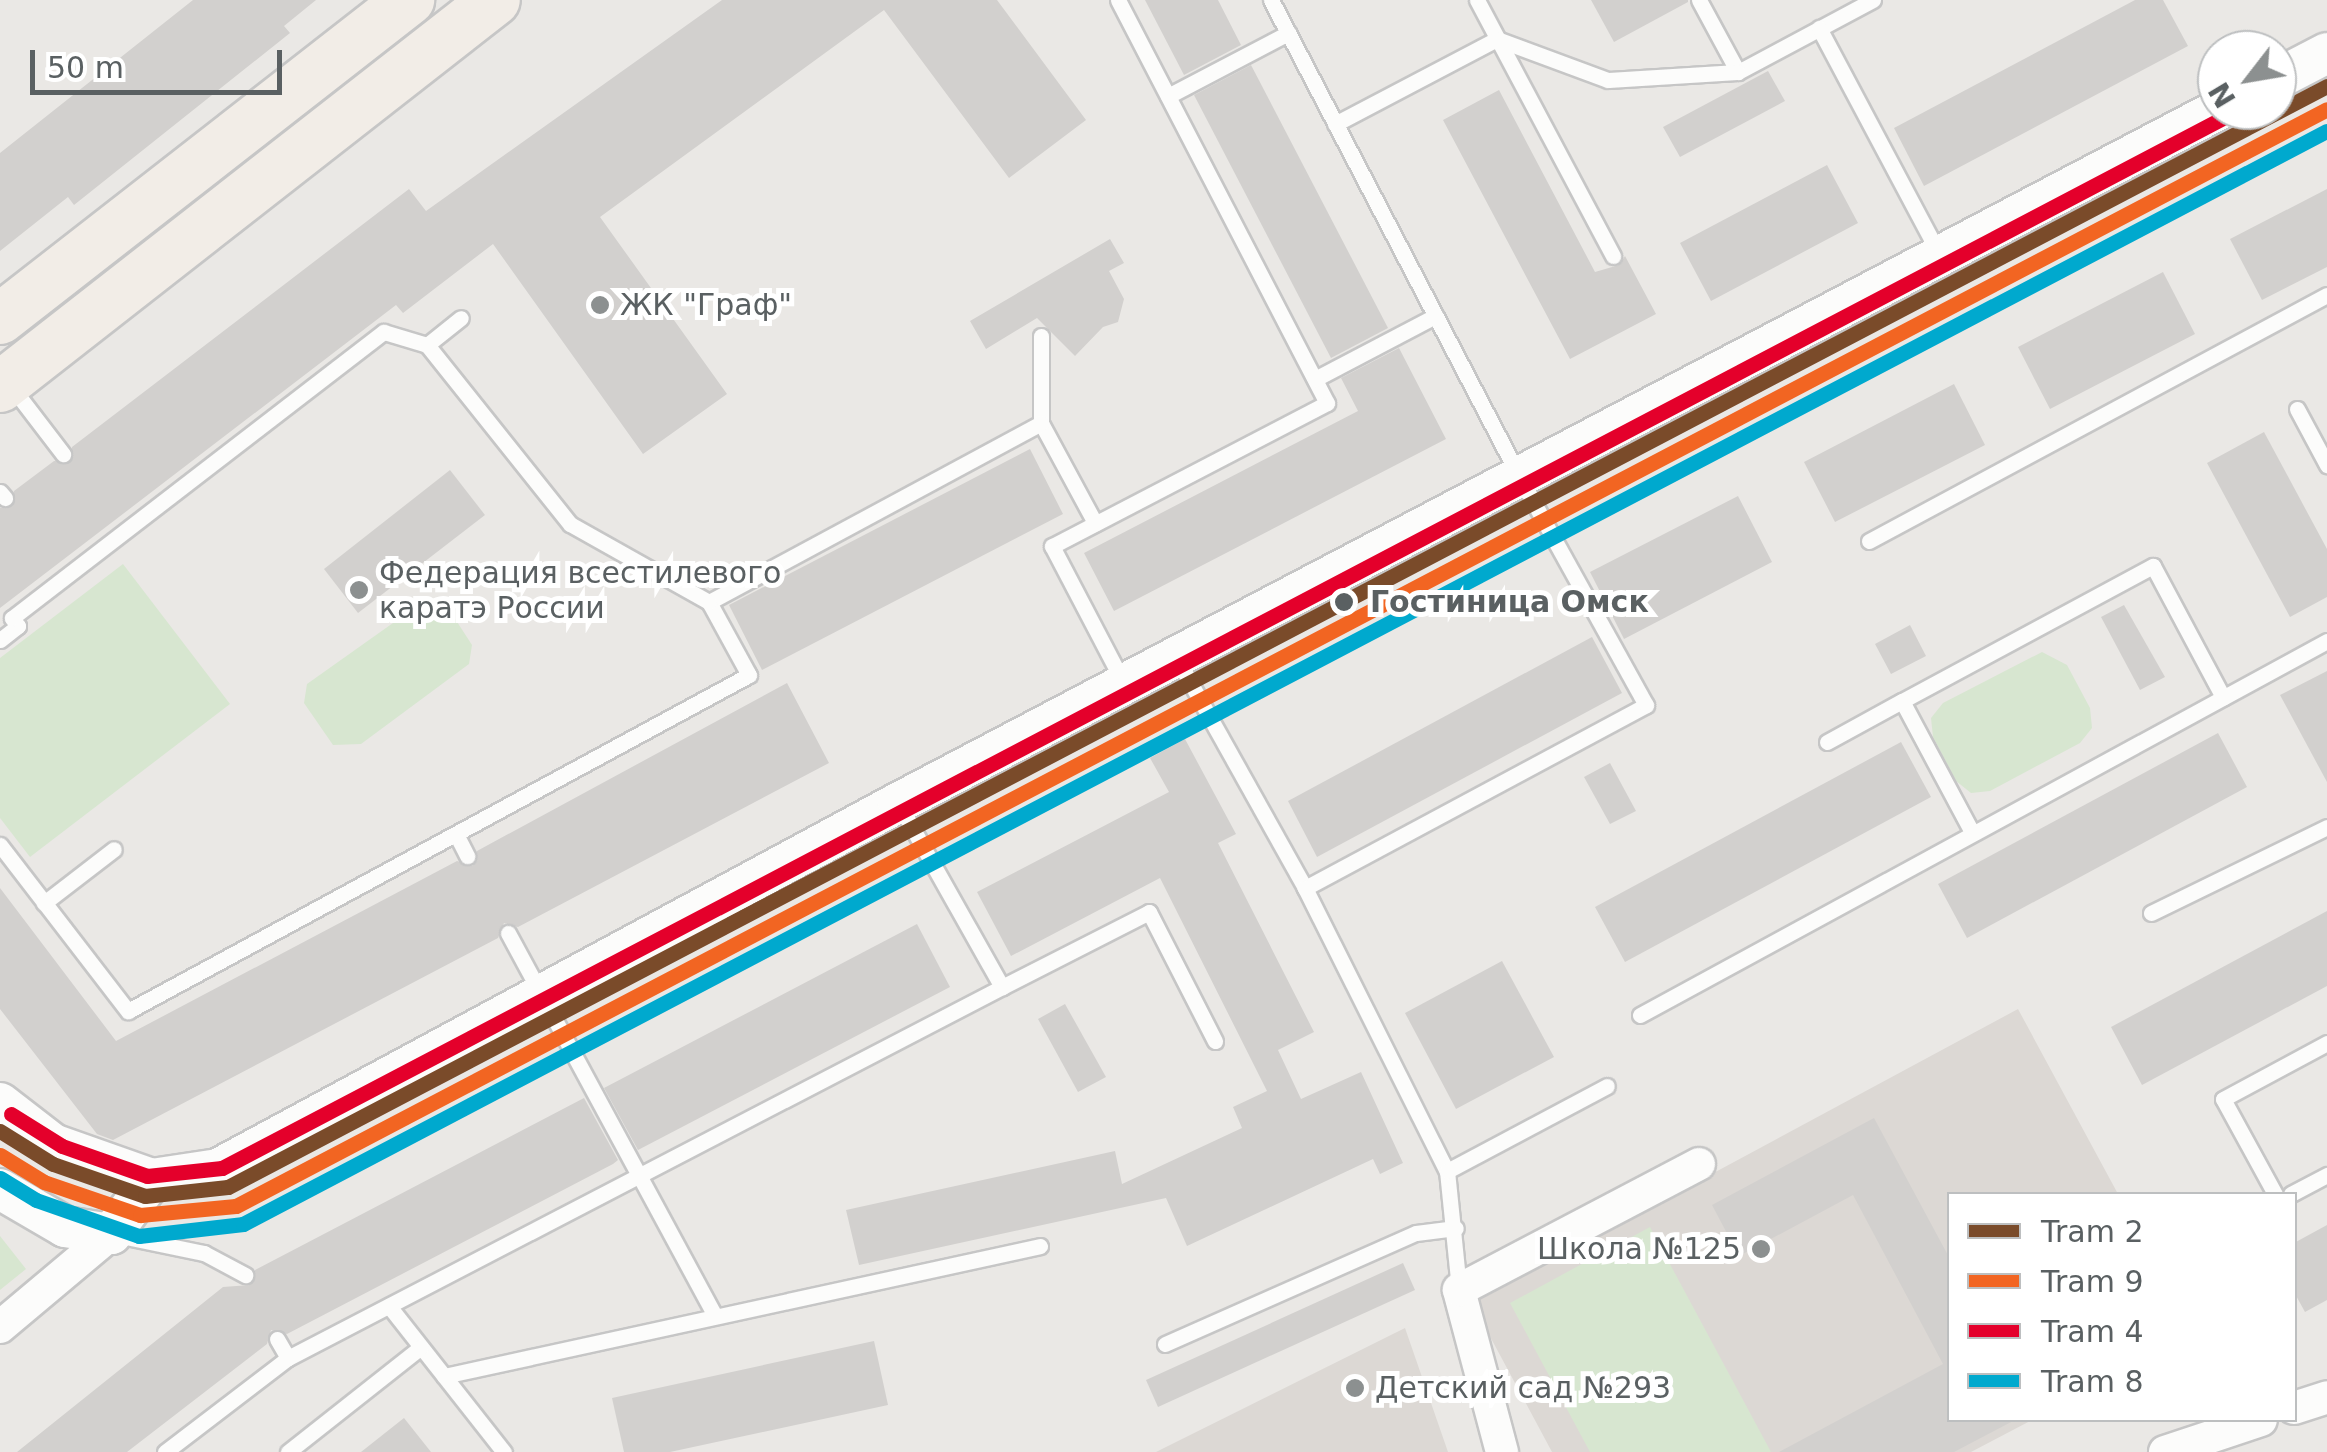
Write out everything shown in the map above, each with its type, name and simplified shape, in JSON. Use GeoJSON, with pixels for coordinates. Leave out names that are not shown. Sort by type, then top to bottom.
{"type":"FeatureCollection","features":[{"type":"Feature","properties":{"kind":"main road"},"geometry":{"type":"LineString","coordinates":[[0,320],[410,0]]}},
{"type":"Feature","properties":{"kind":"main road"},"geometry":{"type":"LineString","coordinates":[[2,380],[495,0]]}},
{"type":"Feature","properties":{"kind":"street"},"geometry":{"type":"LineString","coordinates":[[2297,69],[2327,53]]}},
{"type":"Feature","properties":{"kind":"street"},"geometry":{"type":"LineString","coordinates":[[0,1103],[53,1144],[152,1179],[218,1170],[898,802],[2197,121]]}},
{"type":"Feature","properties":{"kind":"street"},"geometry":{"type":"LineString","coordinates":[[1502,1452],[1459,1290],[1699,1164]]}},
{"type":"Feature","properties":{"kind":"street"},"geometry":{"type":"LineString","coordinates":[[0,1327],[112,1234],[152,1179]]}},
{"type":"Feature","properties":{"kind":"street"},"geometry":{"type":"LineString","coordinates":[[0,1189],[65,1228],[112,1234]]}},
{"type":"Feature","properties":{"kind":"street"},"geometry":{"type":"LineString","coordinates":[[2297,1407],[2327,1398]]}},
{"type":"Feature","properties":{"kind":"street"},"geometry":{"type":"LineString","coordinates":[[2165,1452],[2256,1422]]}},
{"type":"Feature","properties":{"kind":"lane"},"geometry":{"type":"LineString","coordinates":[[1118,0],[1328,403],[1052,546],[1124,684]]}},
{"type":"Feature","properties":{"kind":"lane"},"geometry":{"type":"LineString","coordinates":[[1271,0],[1520,478],[1646,705],[1305,888]]}},
{"type":"Feature","properties":{"kind":"lane"},"geometry":{"type":"LineString","coordinates":[[1477,0],[1613,256]]}},
{"type":"Feature","properties":{"kind":"lane"},"geometry":{"type":"LineString","coordinates":[[1700,0],[1738,72]]}},
{"type":"Feature","properties":{"kind":"lane"},"geometry":{"type":"LineString","coordinates":[[1335,124],[1498,39],[1608,80],[1738,72],[1873,0]]}},
{"type":"Feature","properties":{"kind":"lane"},"geometry":{"type":"LineString","coordinates":[[1819,28],[1940,256]]}},
{"type":"Feature","properties":{"kind":"lane"},"geometry":{"type":"LineString","coordinates":[[1168,96],[1288,33]]}},
{"type":"Feature","properties":{"kind":"lane"},"geometry":{"type":"LineString","coordinates":[[1870,541],[2327,296]]}},
{"type":"Feature","properties":{"kind":"lane"},"geometry":{"type":"LineString","coordinates":[[1315,378],[1435,316]]}},
{"type":"Feature","properties":{"kind":"lane"},"geometry":{"type":"LineString","coordinates":[[427,344],[460,318]]}},
{"type":"Feature","properties":{"kind":"lane"},"geometry":{"type":"LineString","coordinates":[[0,640],[18,626],[12,618],[61,571],[384,332],[427,344],[570,524],[709,602],[749,676],[128,1012],[0,845]]}},
{"type":"Feature","properties":{"kind":"lane"},"geometry":{"type":"LineString","coordinates":[[1041,336],[1041,423],[1095,523]]}},
{"type":"Feature","properties":{"kind":"lane"},"geometry":{"type":"LineString","coordinates":[[2,380],[63,454]]}},
{"type":"Feature","properties":{"kind":"lane"},"geometry":{"type":"LineString","coordinates":[[2297,409],[2327,465]]}},
{"type":"Feature","properties":{"kind":"lane"},"geometry":{"type":"LineString","coordinates":[[709,602],[1041,423]]}},
{"type":"Feature","properties":{"kind":"lane"},"geometry":{"type":"LineString","coordinates":[[1826,742],[2153,566],[2223,697]]}},
{"type":"Feature","properties":{"kind":"lane"},"geometry":{"type":"LineString","coordinates":[[1640,1015],[2327,641]]}},
{"type":"Feature","properties":{"kind":"lane"},"geometry":{"type":"LineString","coordinates":[[1176,657],[1305,888],[1447,1171],[1456,1228],[1459,1290]]}},
{"type":"Feature","properties":{"kind":"lane"},"geometry":{"type":"LineString","coordinates":[[1902,701],[1972,832]]}},
{"type":"Feature","properties":{"kind":"lane"},"geometry":{"type":"LineString","coordinates":[[898,802],[1002,988]]}},
{"type":"Feature","properties":{"kind":"lane"},"geometry":{"type":"LineString","coordinates":[[2151,913],[2327,827]]}},
{"type":"Feature","properties":{"kind":"lane"},"geometry":{"type":"LineString","coordinates":[[456,834],[468,856]]}},
{"type":"Feature","properties":{"kind":"lane"},"geometry":{"type":"LineString","coordinates":[[44,903],[114,849]]}},
{"type":"Feature","properties":{"kind":"lane"},"geometry":{"type":"LineString","coordinates":[[166,1452],[288,1358],[1148,912],[1216,1042]]}},
{"type":"Feature","properties":{"kind":"lane"},"geometry":{"type":"LineString","coordinates":[[508,932],[715,1316]]}},
{"type":"Feature","properties":{"kind":"lane"},"geometry":{"type":"LineString","coordinates":[[2273,1192],[2224,1099],[2327,1043]]}},
{"type":"Feature","properties":{"kind":"lane"},"geometry":{"type":"LineString","coordinates":[[1447,1171],[1608,1086]]}},
{"type":"Feature","properties":{"kind":"lane"},"geometry":{"type":"LineString","coordinates":[[2295,1192],[2327,1175]]}},
{"type":"Feature","properties":{"kind":"lane"},"geometry":{"type":"LineString","coordinates":[[1164,1344],[1416,1233],[1456,1228]]}},
{"type":"Feature","properties":{"kind":"lane"},"geometry":{"type":"LineString","coordinates":[[112,1234],[204,1252],[244,1275]]}},
{"type":"Feature","properties":{"kind":"lane"},"geometry":{"type":"LineString","coordinates":[[444,1376],[1040,1246]]}},
{"type":"Feature","properties":{"kind":"lane"},"geometry":{"type":"LineString","coordinates":[[389,1306],[504,1452]]}},
{"type":"Feature","properties":{"kind":"lane"},"geometry":{"type":"LineString","coordinates":[[278,1339],[288,1358]]}},
{"type":"Feature","properties":{"kind":"lane"},"geometry":{"type":"LineString","coordinates":[[288,1452],[422,1347]]}},
{"type":"Feature","properties":{"kind":"shaded area","name":"Школа №125"},"geometry":{"type":"Polygon","coordinates":[[[2018,1009],[2117,1192],[1947,1192],[1947,1422],[2028,1422],[1971,1452],[1552,1452],[1472,1303],[2018,1009]]]}},
{"type":"Feature","properties":{"kind":"shaded area","name":"Детский сад №293"},"geometry":{"type":"Polygon","coordinates":[[[1405,1328],[1448,1452],[1156,1452],[1162,1449],[1405,1328]]]}},
{"type":"Feature","properties":{"kind":"green space"},"geometry":{"type":"Polygon","coordinates":[[[123,564],[230,704],[30,857],[0,818],[0,658],[123,564]]]}},
{"type":"Feature","properties":{"kind":"green space"},"geometry":{"type":"Polygon","coordinates":[[[424,601],[450,611],[472,645],[469,664],[361,744],[333,745],[304,703],[307,684],[424,601]]]}},
{"type":"Feature","properties":{"kind":"green space"},"geometry":{"type":"Polygon","coordinates":[[[2042,652],[2067,665],[2090,708],[2092,728],[2080,743],[1990,791],[1971,793],[1956,781],[1933,737],[1931,718],[1943,703],[2042,652]]]}},
{"type":"Feature","properties":{"kind":"green space"},"geometry":{"type":"Polygon","coordinates":[[[1650,1227],[1771,1452],[1590,1452],[1510,1303],[1650,1227]]]}},
{"type":"Feature","properties":{"kind":"green space"},"geometry":{"type":"Polygon","coordinates":[[[0,1236],[26,1269],[0,1290],[0,1236]]]}},
{"type":"Feature","properties":{"kind":"building"},"geometry":{"type":"Polygon","coordinates":[[[193,0],[316,0],[284,26],[290,33],[74,205],[68,197],[0,251],[0,153],[193,0]]]}},
{"type":"Feature","properties":{"kind":"building"},"geometry":{"type":"Polygon","coordinates":[[[722,0],[997,0],[1086,120],[1009,178],[884,10],[600,217],[727,394],[643,454],[493,244],[403,313],[396,305],[0,608],[0,508],[13,506],[14,491],[54,461],[71,462],[72,447],[409,189],[426,211],[722,0]]]}},
{"type":"Feature","properties":{"kind":"building"},"geometry":{"type":"Polygon","coordinates":[[[1145,0],[1218,0],[1241,45],[1184,75],[1145,0]]]}},
{"type":"Feature","properties":{"kind":"building"},"geometry":{"type":"Polygon","coordinates":[[[1591,0],[1688,0],[1688,2],[1614,42],[1591,0]]]}},
{"type":"Feature","properties":{"kind":"building"},"geometry":{"type":"Polygon","coordinates":[[[2135,0],[2163,0],[2188,46],[1924,186],[1894,128],[2135,0]]]}},
{"type":"Feature","properties":{"kind":"building"},"geometry":{"type":"Polygon","coordinates":[[[1251,65],[1388,328],[1331,358],[1194,95],[1251,65]]]}},
{"type":"Feature","properties":{"kind":"building"},"geometry":{"type":"Polygon","coordinates":[[[1768,71],[1785,101],[1680,157],[1663,127],[1768,71]]]}},
{"type":"Feature","properties":{"kind":"building"},"geometry":{"type":"Polygon","coordinates":[[[1499,90],[1595,272],[1619,265],[1625,256],[1656,314],[1570,359],[1443,120],[1499,90]]]}},
{"type":"Feature","properties":{"kind":"building"},"geometry":{"type":"Polygon","coordinates":[[[1827,165],[1858,223],[1711,301],[1680,243],[1827,165]]]}},
{"type":"Feature","properties":{"kind":"building"},"geometry":{"type":"Polygon","coordinates":[[[2327,189],[2327,267],[2262,300],[2230,239],[2327,189]]]}},
{"type":"Feature","properties":{"kind":"building"},"geometry":{"type":"Polygon","coordinates":[[[1110,239],[1124,263],[1109,271],[1124,299],[1118,322],[1103,327],[1075,356],[1037,318],[986,349],[970,321],[1110,239]]]}},
{"type":"Feature","properties":{"kind":"building"},"geometry":{"type":"Polygon","coordinates":[[[2163,272],[2195,334],[2050,409],[2018,347],[2163,272]]]}},
{"type":"Feature","properties":{"kind":"building"},"geometry":{"type":"Polygon","coordinates":[[[1399,348],[1446,439],[1114,611],[1084,553],[1358,411],[1341,378],[1399,348]]]}},
{"type":"Feature","properties":{"kind":"building"},"geometry":{"type":"Polygon","coordinates":[[[1954,384],[1985,445],[1835,522],[1804,462],[1954,384]]]}},
{"type":"Feature","properties":{"kind":"building"},"geometry":{"type":"Polygon","coordinates":[[[2264,432],[2327,549],[2327,597],[2290,617],[2207,463],[2264,432]]]}},
{"type":"Feature","properties":{"kind":"building"},"geometry":{"type":"Polygon","coordinates":[[[1030,449],[1063,514],[762,670],[729,605],[1030,449]]]}},
{"type":"Feature","properties":{"kind":"building"},"geometry":{"type":"Polygon","coordinates":[[[450,470],[485,515],[358,613],[324,569],[450,470]]]}},
{"type":"Feature","properties":{"kind":"building"},"geometry":{"type":"Polygon","coordinates":[[[1738,496],[1772,562],[1624,639],[1590,572],[1738,496]]]}},
{"type":"Feature","properties":{"kind":"building"},"geometry":{"type":"Polygon","coordinates":[[[2124,605],[2165,677],[2140,690],[2101,617],[2124,605]]]}},
{"type":"Feature","properties":{"kind":"building"},"geometry":{"type":"Polygon","coordinates":[[[1910,625],[1926,656],[1891,674],[1875,644],[1910,625]]]}},
{"type":"Feature","properties":{"kind":"building"},"geometry":{"type":"Polygon","coordinates":[[[1592,637],[1622,693],[1317,857],[1288,801],[1592,637]]]}},
{"type":"Feature","properties":{"kind":"building"},"geometry":{"type":"Polygon","coordinates":[[[2327,671],[2327,782],[2280,695],[2327,671]]]}},
{"type":"Feature","properties":{"kind":"building"},"geometry":{"type":"Polygon","coordinates":[[[787,683],[829,763],[518,927],[504,923],[498,938],[113,1140],[97,1134],[0,1009],[0,888],[116,1041],[457,861],[473,866],[477,851],[787,683]]]}},
{"type":"Feature","properties":{"kind":"building"},"geometry":{"type":"Polygon","coordinates":[[[2218,733],[2247,787],[1967,938],[1938,884],[2218,733]]]}},
{"type":"Feature","properties":{"kind":"building"},"geometry":{"type":"Polygon","coordinates":[[[1185,739],[1236,834],[1218,843],[1314,1032],[1278,1050],[1301,1099],[1361,1072],[1403,1163],[1380,1174],[1373,1159],[1187,1246],[1166,1198],[859,1265],[846,1210],[1115,1151],[1122,1184],[1242,1128],[1233,1107],[1267,1091],[1160,878],[1011,956],[977,892],[1169,792],[1150,758],[1185,739]]]}},
{"type":"Feature","properties":{"kind":"building"},"geometry":{"type":"Polygon","coordinates":[[[1901,742],[1931,797],[1625,962],[1595,907],[1901,742]]]}},
{"type":"Feature","properties":{"kind":"building"},"geometry":{"type":"Polygon","coordinates":[[[1610,763],[1636,811],[1610,824],[1584,777],[1610,763]]]}},
{"type":"Feature","properties":{"kind":"building"},"geometry":{"type":"Polygon","coordinates":[[[2327,911],[2327,986],[2142,1085],[2111,1027],[2327,911]]]}},
{"type":"Feature","properties":{"kind":"building"},"geometry":{"type":"Polygon","coordinates":[[[917,924],[950,987],[638,1150],[604,1088],[917,924]]]}},
{"type":"Feature","properties":{"kind":"building"},"geometry":{"type":"Polygon","coordinates":[[[1502,961],[1554,1057],[1456,1109],[1405,1013],[1502,961]]]}},
{"type":"Feature","properties":{"kind":"building"},"geometry":{"type":"Polygon","coordinates":[[[1065,1004],[1106,1077],[1078,1092],[1038,1019],[1065,1004]]]}},
{"type":"Feature","properties":{"kind":"building"},"geometry":{"type":"Polygon","coordinates":[[[584,1098],[618,1160],[613,1164],[287,1334],[271,1330],[267,1344],[127,1452],[17,1452],[223,1287],[250,1285],[255,1270],[584,1098]]]}},
{"type":"Feature","properties":{"kind":"building"},"geometry":{"type":"Polygon","coordinates":[[[1874,1118],[1947,1253],[1947,1422],[2011,1422],[1954,1452],[1779,1452],[1943,1364],[1853,1195],[1739,1256],[1712,1205],[1874,1118]]]}},
{"type":"Feature","properties":{"kind":"building"},"geometry":{"type":"Polygon","coordinates":[[[2327,1225],[2327,1300],[2305,1312],[2297,1297],[2297,1241],[2327,1225]]]}},
{"type":"Feature","properties":{"kind":"building"},"geometry":{"type":"Polygon","coordinates":[[[1403,1263],[1415,1290],[1158,1407],[1146,1380],[1403,1263]]]}},
{"type":"Feature","properties":{"kind":"building"},"geometry":{"type":"Polygon","coordinates":[[[874,1341],[888,1405],[670,1452],[624,1452],[612,1398],[874,1341]]]}},
{"type":"Feature","properties":{"kind":"building"},"geometry":{"type":"Polygon","coordinates":[[[404,1418],[431,1452],[361,1452],[404,1418]]]}},
{"type":"Feature","properties":{"kind":"tram line","name":"2"},"geometry":{"type":"LineString","coordinates":[[0,1131],[53,1164],[145,1196],[228,1187],[2327,86]]}},
{"type":"Feature","properties":{"kind":"tram line","name":"9"},"geometry":{"type":"LineString","coordinates":[[0,1155],[44,1182],[140,1215],[236,1206],[2327,109]]}},
{"type":"Feature","properties":{"kind":"tram line","name":"4"},"geometry":{"type":"LineString","coordinates":[[11,1114],[62,1146],[147,1176],[222,1168],[2200,130]]}},
{"type":"Feature","properties":{"kind":"tram line","name":"8"},"geometry":{"type":"LineString","coordinates":[[0,1178],[36,1200],[139,1236],[243,1224],[2327,131]]}},
{"type":"Feature","properties":{"kind":"place","name":"ЖК \"Граф\""},"geometry":{"type":"Point","coordinates":[600,305]}},
{"type":"Feature","properties":{"kind":"place","name":"Федерация всестилевого каратэ России"},"geometry":{"type":"Point","coordinates":[359,590]}},
{"type":"Feature","properties":{"kind":"place","name":"Гостиница Омск"},"geometry":{"type":"Point","coordinates":[1344,602]}},
{"type":"Feature","properties":{"kind":"place","name":"Школа №125"},"geometry":{"type":"Point","coordinates":[1761,1249]}},
{"type":"Feature","properties":{"kind":"place","name":"Детский сад №293"},"geometry":{"type":"Point","coordinates":[1355,1388]}}]}
